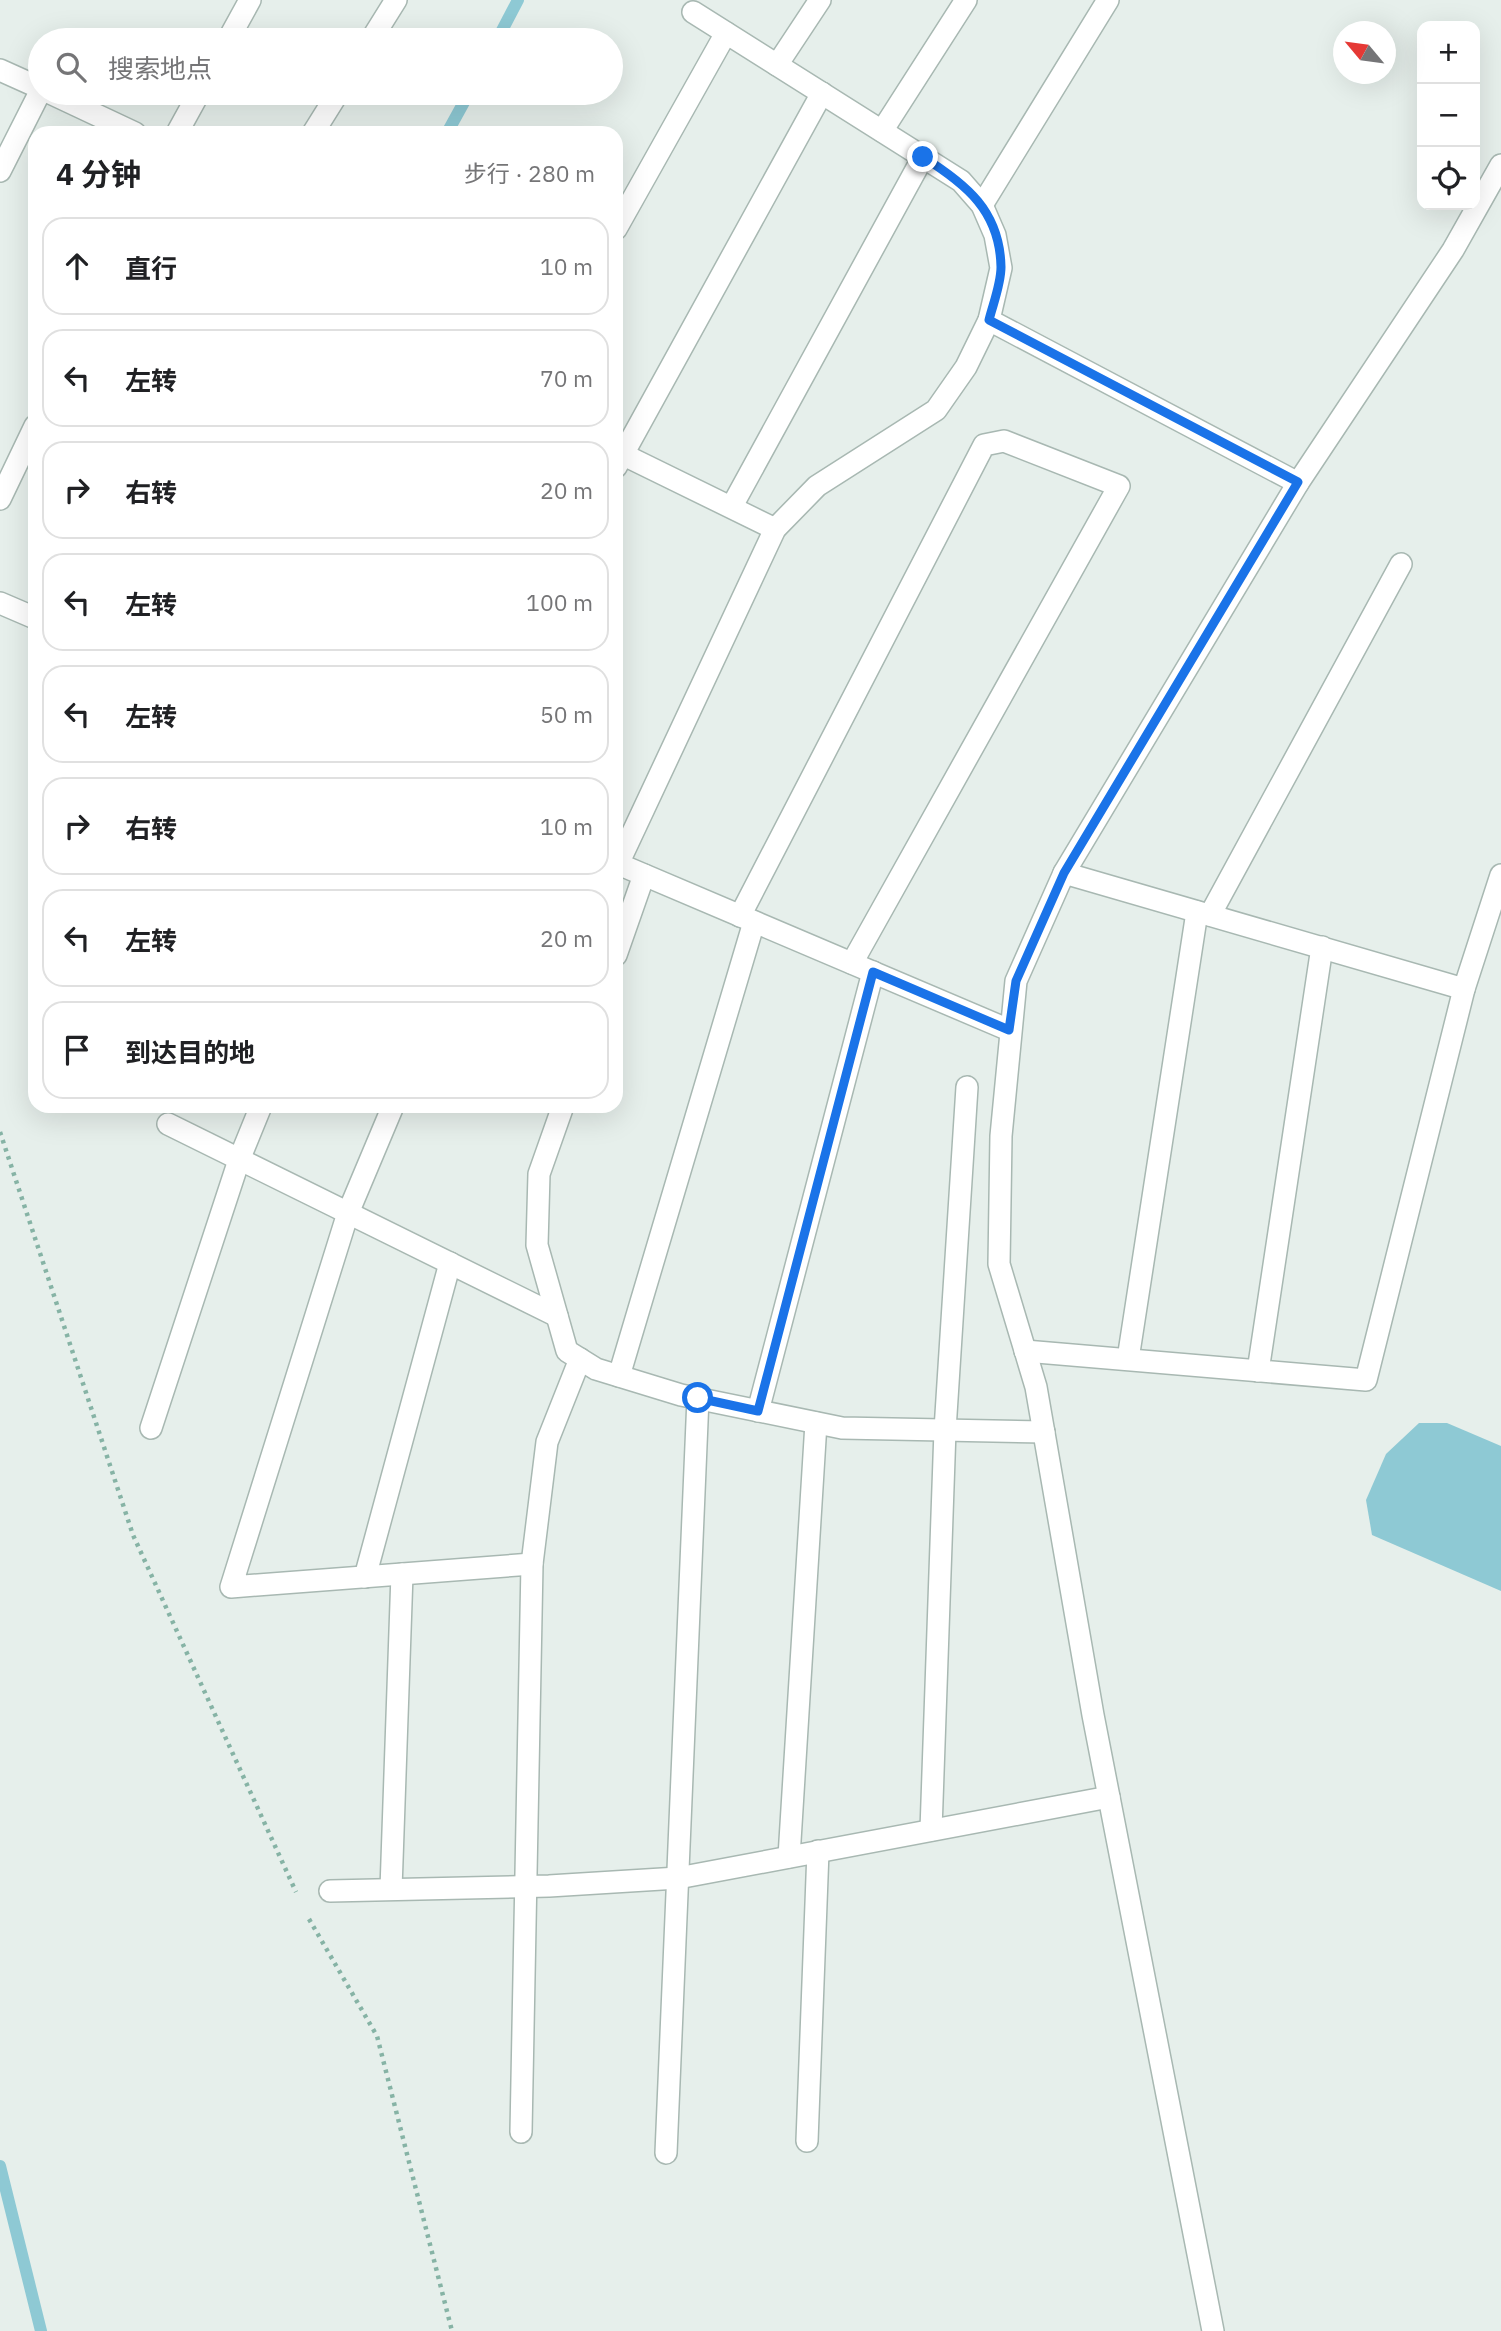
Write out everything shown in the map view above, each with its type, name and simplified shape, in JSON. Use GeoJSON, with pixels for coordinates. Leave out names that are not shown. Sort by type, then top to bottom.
{"type":"FeatureCollection","features":[{"type":"Feature","properties":{"kind":"street"},"geometry":{"type":"LineString","coordinates":[[235,28],[250,0]]}},
{"type":"Feature","properties":{"kind":"street"},"geometry":{"type":"LineString","coordinates":[[378,28],[396,0]]}},
{"type":"Feature","properties":{"kind":"street"},"geometry":{"type":"LineString","coordinates":[[777,65],[820,0]]}},
{"type":"Feature","properties":{"kind":"street"},"geometry":{"type":"LineString","coordinates":[[882,131],[966,0]]}},
{"type":"Feature","properties":{"kind":"street"},"geometry":{"type":"LineString","coordinates":[[982,205],[1108,0]]}},
{"type":"Feature","properties":{"kind":"street"},"geometry":{"type":"LineString","coordinates":[[623,851],[775,529],[817,486],[936,410],[966,367],[989,320],[1001,268],[995,235],[982,205],[961,181],[693,12]]}},
{"type":"Feature","properties":{"kind":"street"},"geometry":{"type":"LineString","coordinates":[[623,217],[726,33]]}},
{"type":"Feature","properties":{"kind":"street"},"geometry":{"type":"LineString","coordinates":[[0,70],[28,84]]}},
{"type":"Feature","properties":{"kind":"street"},"geometry":{"type":"LineString","coordinates":[[623,453],[822,93]]}},
{"type":"Feature","properties":{"kind":"street"},"geometry":{"type":"LineString","coordinates":[[0,171],[33,105]]}},
{"type":"Feature","properties":{"kind":"street"},"geometry":{"type":"LineString","coordinates":[[76,105],[120,126]]}},
{"type":"Feature","properties":{"kind":"street"},"geometry":{"type":"LineString","coordinates":[[181,126],[192,105]]}},
{"type":"Feature","properties":{"kind":"street"},"geometry":{"type":"LineString","coordinates":[[317,126],[330,105]]}},
{"type":"Feature","properties":{"kind":"street"},"geometry":{"type":"LineString","coordinates":[[732,506],[923,157]]}},
{"type":"Feature","properties":{"kind":"street"},"geometry":{"type":"LineString","coordinates":[[1213,2331],[1109,1797],[1044,1432],[1025,1351],[999,1264],[1000,1136],[1009,1030],[1016,981],[1064,873],[1298,482],[1453,250],[1501,165]]}},
{"type":"Feature","properties":{"kind":"street"},"geometry":{"type":"LineString","coordinates":[[989,320],[1298,482]]}},
{"type":"Feature","properties":{"kind":"street"},"geometry":{"type":"LineString","coordinates":[[0,499],[28,441]]}},
{"type":"Feature","properties":{"kind":"street"},"geometry":{"type":"LineString","coordinates":[[619,1376],[747,919],[984,444],[1004,441],[1119,486],[852,963]]}},
{"type":"Feature","properties":{"kind":"street"},"geometry":{"type":"LineString","coordinates":[[623,462],[732,506],[775,529]]}},
{"type":"Feature","properties":{"kind":"street"},"geometry":{"type":"LineString","coordinates":[[1128,1359],[1203,914],[1401,564]]}},
{"type":"Feature","properties":{"kind":"street"},"geometry":{"type":"LineString","coordinates":[[0,603],[28,615]]}},
{"type":"Feature","properties":{"kind":"street"},"geometry":{"type":"LineString","coordinates":[[623,866],[1009,1030]]}},
{"type":"Feature","properties":{"kind":"street"},"geometry":{"type":"LineString","coordinates":[[1064,873],[1464,989]]}},
{"type":"Feature","properties":{"kind":"street"},"geometry":{"type":"LineString","coordinates":[[623,935],[644,875]]}},
{"type":"Feature","properties":{"kind":"street"},"geometry":{"type":"LineString","coordinates":[[1025,1351],[1366,1380],[1464,989],[1501,875]]}},
{"type":"Feature","properties":{"kind":"street"},"geometry":{"type":"LineString","coordinates":[[1258,1371],[1322,947]]}},
{"type":"Feature","properties":{"kind":"street"},"geometry":{"type":"LineString","coordinates":[[758,1411],[873,972]]}},
{"type":"Feature","properties":{"kind":"street"},"geometry":{"type":"LineString","coordinates":[[931,1830],[945,1430],[967,1087]]}},
{"type":"Feature","properties":{"kind":"street"},"geometry":{"type":"LineString","coordinates":[[151,1428],[239,1160],[258,1113]]}},
{"type":"Feature","properties":{"kind":"street"},"geometry":{"type":"LineString","coordinates":[[390,1113],[348,1213],[231,1587],[531,1564]]}},
{"type":"Feature","properties":{"kind":"street"},"geometry":{"type":"LineString","coordinates":[[560,1113],[538,1174],[537,1245],[567,1351],[596,1369],[619,1376],[698,1398],[842,1428],[1044,1432]]}},
{"type":"Feature","properties":{"kind":"street"},"geometry":{"type":"LineString","coordinates":[[168,1124],[557,1316]]}},
{"type":"Feature","properties":{"kind":"street"},"geometry":{"type":"LineString","coordinates":[[365,1577],[450,1263]]}},
{"type":"Feature","properties":{"kind":"street"},"geometry":{"type":"LineString","coordinates":[[521,2132],[531,1564],[547,1442],[580,1359]]}},
{"type":"Feature","properties":{"kind":"street"},"geometry":{"type":"LineString","coordinates":[[666,2153],[698,1398]]}},
{"type":"Feature","properties":{"kind":"street"},"geometry":{"type":"LineString","coordinates":[[789,1857],[816,1423]]}},
{"type":"Feature","properties":{"kind":"street"},"geometry":{"type":"LineString","coordinates":[[391,1889],[402,1574]]}},
{"type":"Feature","properties":{"kind":"street"},"geometry":{"type":"LineString","coordinates":[[330,1891],[526,1886],[678,1878],[1109,1797]]}},
{"type":"Feature","properties":{"kind":"street"},"geometry":{"type":"LineString","coordinates":[[807,2141],[818,1852]]}},
{"type":"Feature","properties":{"kind":"path"},"geometry":{"type":"LineString","coordinates":[[0,1132],[133,1535],[298,1897]]}},
{"type":"Feature","properties":{"kind":"path"},"geometry":{"type":"LineString","coordinates":[[304,1909],[377,2036],[452,2331]]}},
{"type":"Feature","properties":{"kind":"water"},"geometry":{"type":"Polygon","coordinates":[[[1419,1423],[1447,1423],[1501,1446],[1501,1591],[1372,1535],[1366,1500],[1386,1454],[1419,1423]]]}},
{"type":"Feature","properties":{"kind":"waterway"},"geometry":{"type":"LineString","coordinates":[[503,28],[518,0]]}},
{"type":"Feature","properties":{"kind":"waterway"},"geometry":{"type":"LineString","coordinates":[[451,126],[462,105]]}},
{"type":"Feature","properties":{"kind":"waterway"},"geometry":{"type":"LineString","coordinates":[[0,2166],[41,2331]]}},
{"type":"Feature","properties":{"kind":"route"},"geometry":{"type":"LineString","coordinates":[[698,1398],[758,1411],[873,972],[1009,1030],[1016,981],[1064,873],[1298,482],[989,320],[1001,268],[995,235],[982,205],[961,181],[923,157]]}}]}
